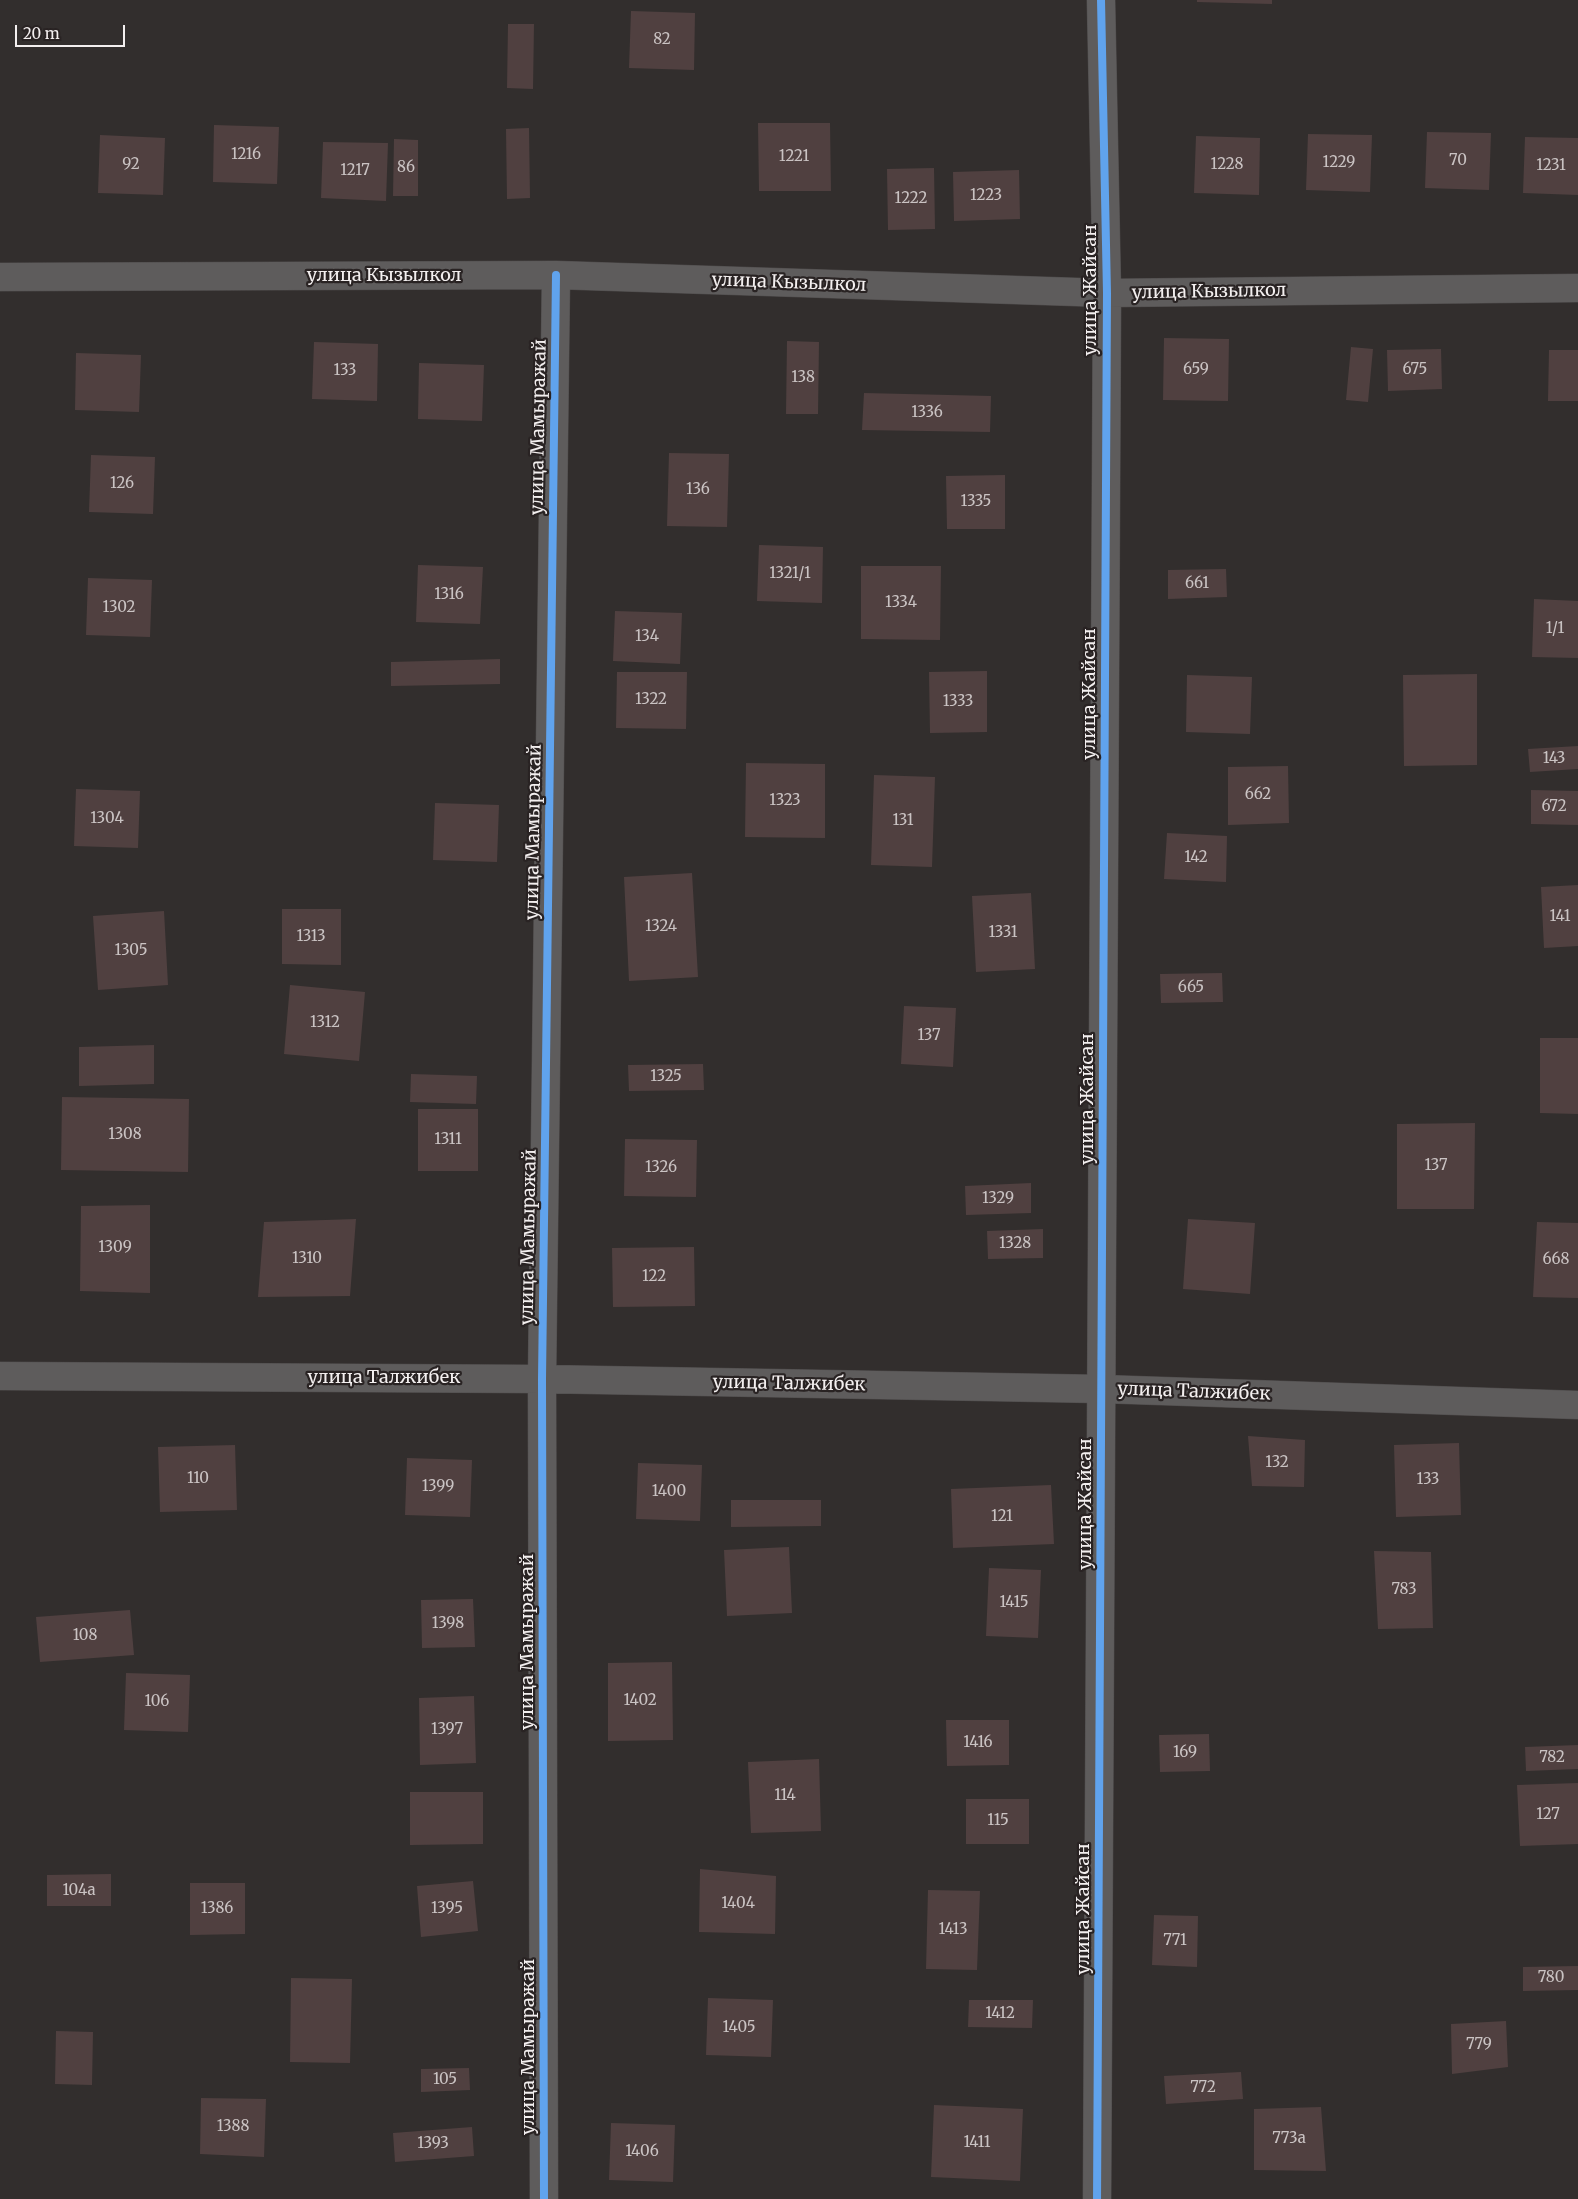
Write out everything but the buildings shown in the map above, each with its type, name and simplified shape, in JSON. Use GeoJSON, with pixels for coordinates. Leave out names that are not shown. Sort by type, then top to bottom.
{"type":"FeatureCollection","features":[{"type":"Feature","properties":{"kind":"street","name":"улица Жайсан"},"geometry":{"type":"LineString","coordinates":[[1097,2199],[1107,293],[1101,0]]}},
{"type":"Feature","properties":{"kind":"street","name":"улица Кызылкол"},"geometry":{"type":"LineString","coordinates":[[0,277],[556,275],[1107,293],[1578,288]]}},
{"type":"Feature","properties":{"kind":"street","name":"улица Мамыражай"},"geometry":{"type":"LineString","coordinates":[[544,2199],[542,1379],[556,275]]}},
{"type":"Feature","properties":{"kind":"street","name":"улица Талжибек"},"geometry":{"type":"LineString","coordinates":[[0,1376],[542,1379],[1102,1389],[1578,1405]]}},
{"type":"Feature","properties":{"kind":"cycle path"},"geometry":{"type":"LineString","coordinates":[[1097,2199],[1107,293],[1101,0]]}},
{"type":"Feature","properties":{"kind":"cycle path"},"geometry":{"type":"LineString","coordinates":[[544,2199],[542,1379],[556,275]]}}]}
